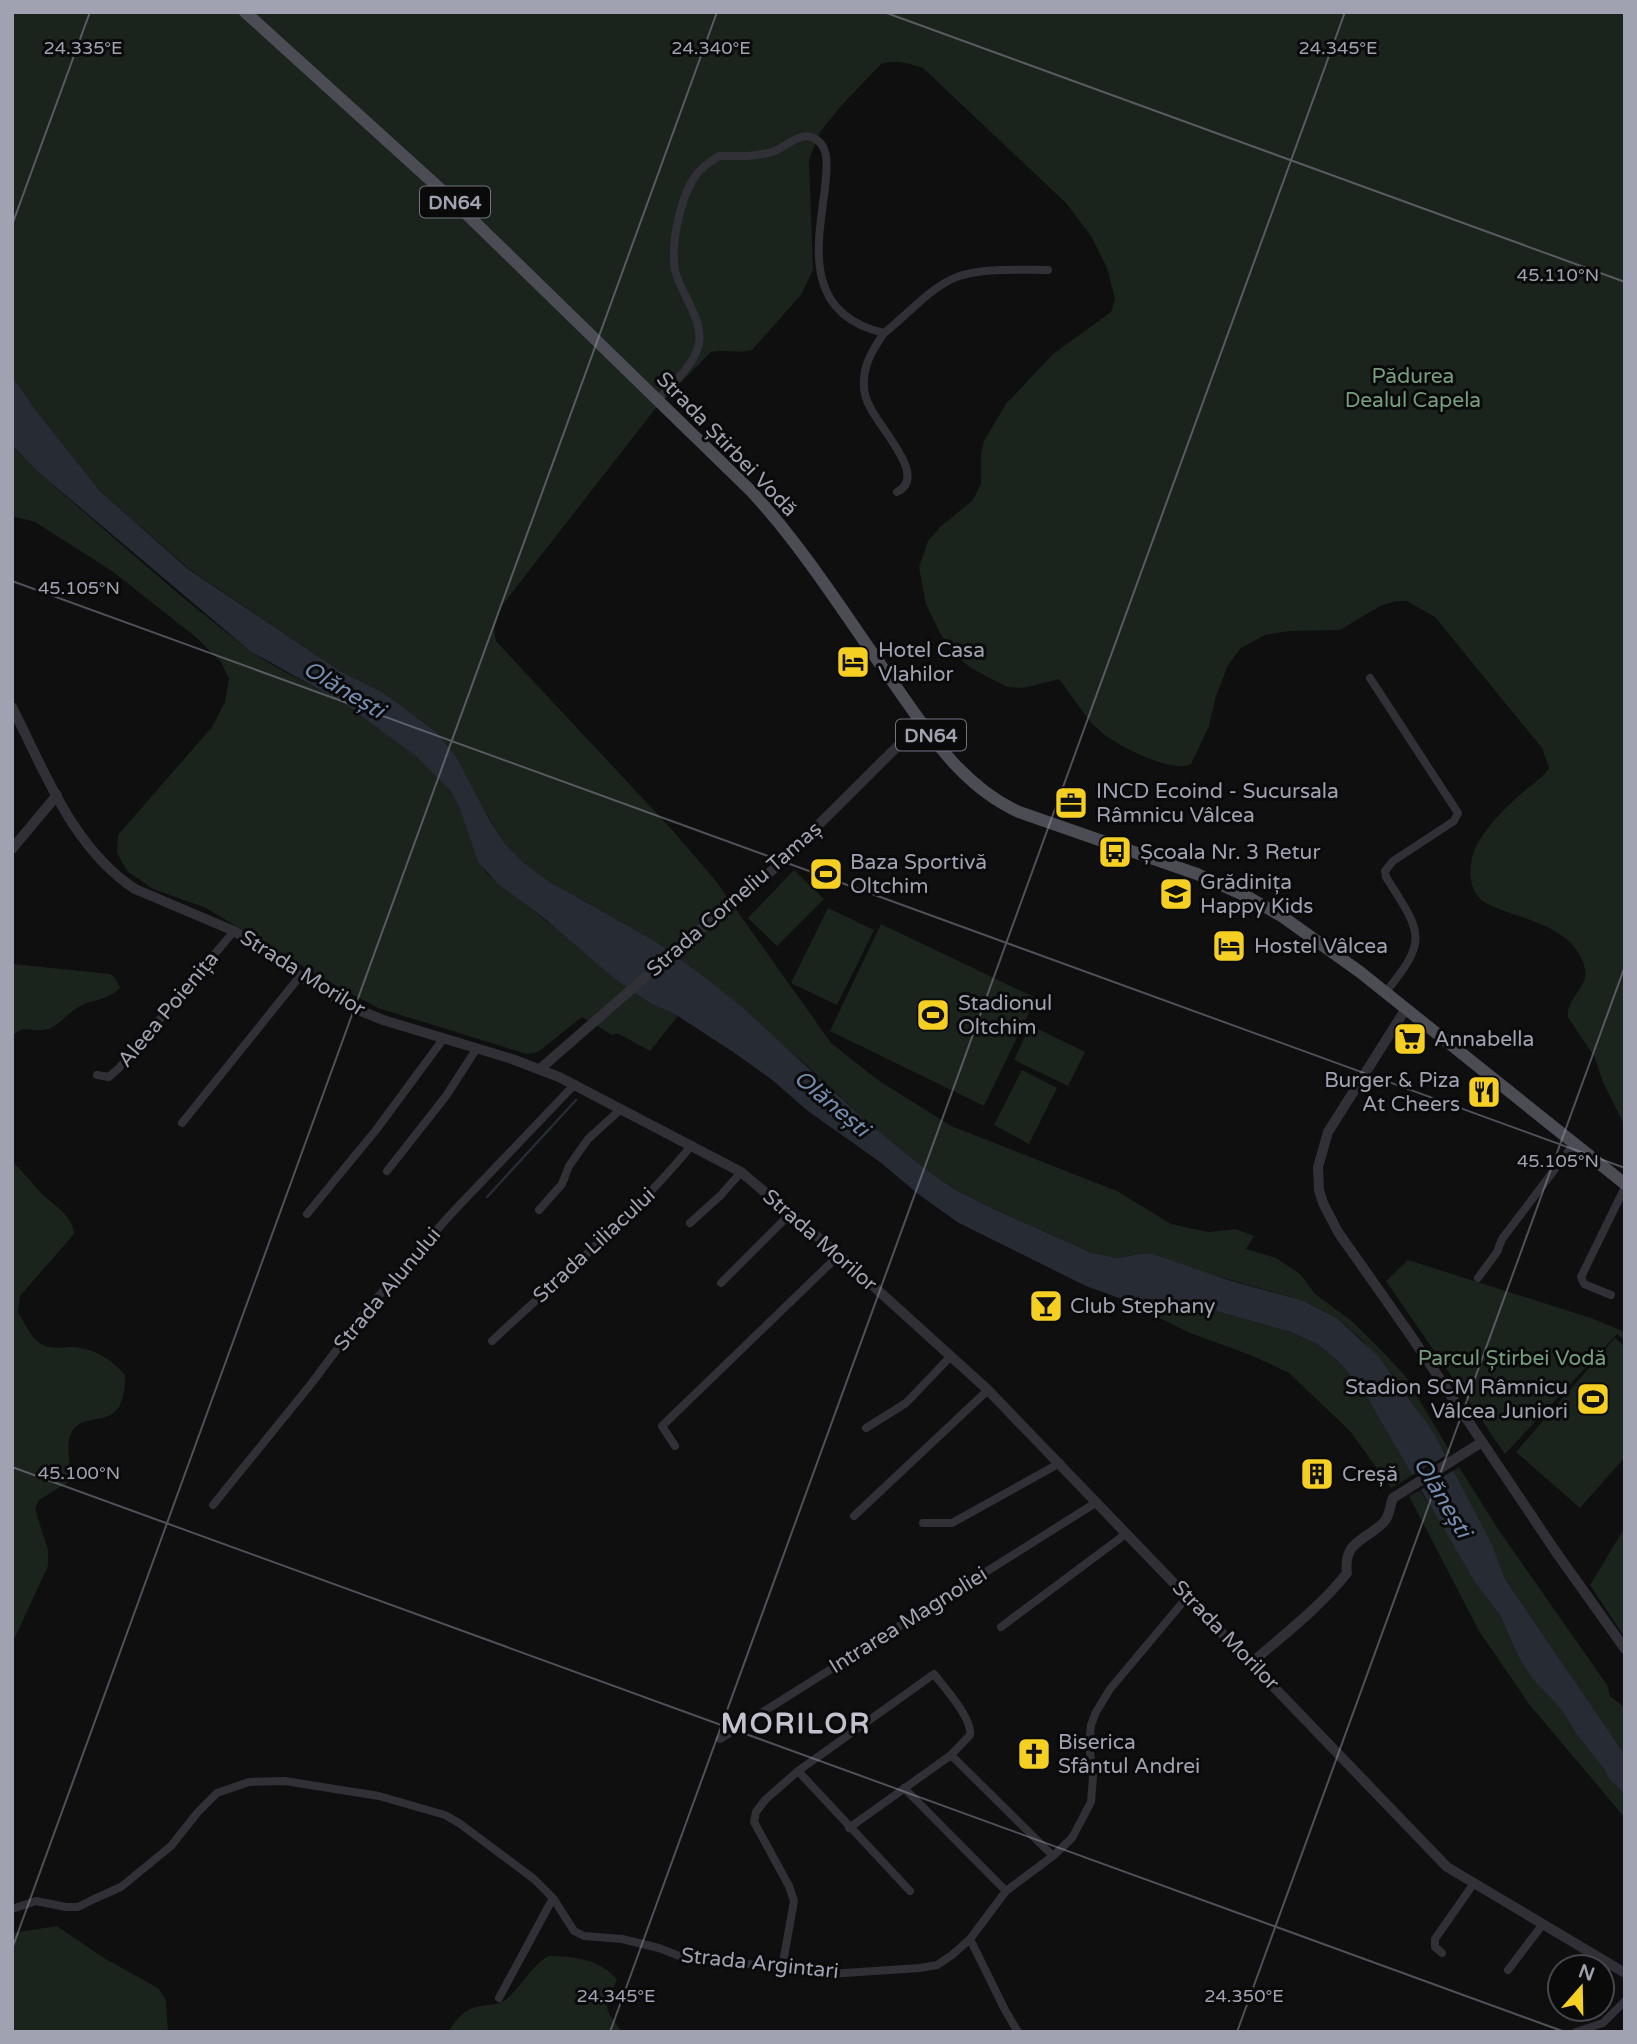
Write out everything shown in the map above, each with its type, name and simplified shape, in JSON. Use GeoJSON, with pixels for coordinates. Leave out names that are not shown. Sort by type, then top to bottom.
{"type":"FeatureCollection","features":[{"type":"Feature","properties":{"kind":"main road","name":"Strada Știrbei Vodă"},"geometry":{"type":"LineString","coordinates":[[245,12],[440,188],[739,478],[775,518],[922,722],[959,770],[974,784],[1005,806],[1197,874],[1248,897],[1324,945],[1625,1186]]}},
{"type":"Feature","properties":{"kind":"street"},"geometry":{"type":"LineString","coordinates":[[657,400],[689,364],[699,346],[697,324],[677,278],[672,252],[675,234],[694,178],[719,156],[752,156],[774,151],[801,136],[808,136],[822,144],[826,173],[819,269],[823,289],[841,313],[871,330],[884,333]]}},
{"type":"Feature","properties":{"kind":"street"},"geometry":{"type":"LineString","coordinates":[[897,492],[910,480],[908,467],[868,408],[864,392],[866,364],[870,352],[884,333],[955,277],[970,273],[1048,270]]}},
{"type":"Feature","properties":{"kind":"street"},"geometry":{"type":"LineString","coordinates":[[1370,678],[1458,813],[1454,821],[1393,861],[1385,871],[1408,912],[1416,946],[1404,969],[1385,993]]}},
{"type":"Feature","properties":{"kind":"street","name":"Strada Morilor"},"geometry":{"type":"LineString","coordinates":[[12,707],[57,795],[88,844],[123,882],[234,931],[351,1007],[383,1020],[540,1069],[575,1084],[741,1172],[839,1255],[988,1390],[1447,1867],[1625,1973]]}},
{"type":"Feature","properties":{"kind":"street","name":"Strada Corneliu Tamaș"},"geometry":{"type":"LineString","coordinates":[[540,1069],[606,1009],[775,868],[922,722]]}},
{"type":"Feature","properties":{"kind":"street"},"geometry":{"type":"LineString","coordinates":[[12,849],[57,795]]}},
{"type":"Feature","properties":{"kind":"street","name":"Aleea Poienița"},"geometry":{"type":"LineString","coordinates":[[97,1075],[109,1077],[119,1068],[234,931]]}},
{"type":"Feature","properties":{"kind":"street"},"geometry":{"type":"LineString","coordinates":[[182,1123],[300,976]]}},
{"type":"Feature","properties":{"kind":"street"},"geometry":{"type":"LineString","coordinates":[[1405,1010],[1328,1132],[1318,1167],[1320,1190],[1338,1232],[1625,1649]]}},
{"type":"Feature","properties":{"kind":"street"},"geometry":{"type":"LineString","coordinates":[[307,1214],[376,1130],[444,1038]]}},
{"type":"Feature","properties":{"kind":"street"},"geometry":{"type":"LineString","coordinates":[[387,1171],[446,1096],[477,1048]]}},
{"type":"Feature","properties":{"kind":"street","name":"Strada Alunului"},"geometry":{"type":"LineString","coordinates":[[213,1505],[311,1384],[368,1308],[450,1214],[575,1084]]}},
{"type":"Feature","properties":{"kind":"street"},"geometry":{"type":"LineString","coordinates":[[538,1210],[562,1184],[574,1158],[588,1139],[621,1109]]}},
{"type":"Feature","properties":{"kind":"street"},"geometry":{"type":"LineString","coordinates":[[1478,1278],[1497,1252],[1502,1239],[1574,1144]]}},
{"type":"Feature","properties":{"kind":"street","name":"Strada Liliacului"},"geometry":{"type":"LineString","coordinates":[[492,1341],[628,1214],[692,1145]]}},
{"type":"Feature","properties":{"kind":"street"},"geometry":{"type":"LineString","coordinates":[[690,1223],[721,1195],[741,1172]]}},
{"type":"Feature","properties":{"kind":"street"},"geometry":{"type":"LineString","coordinates":[[1611,1295],[1584,1284],[1581,1277],[1625,1186]]}},
{"type":"Feature","properties":{"kind":"street"},"geometry":{"type":"LineString","coordinates":[[721,1283],[790,1214]]}},
{"type":"Feature","properties":{"kind":"street"},"geometry":{"type":"LineString","coordinates":[[675,1446],[662,1426],[839,1255]]}},
{"type":"Feature","properties":{"kind":"street"},"geometry":{"type":"LineString","coordinates":[[866,1428],[906,1403],[951,1356]]}},
{"type":"Feature","properties":{"kind":"street"},"geometry":{"type":"LineString","coordinates":[[854,1516],[988,1390]]}},
{"type":"Feature","properties":{"kind":"street"},"geometry":{"type":"LineString","coordinates":[[1251,1663],[1309,1614],[1338,1585],[1348,1573],[1346,1562],[1350,1549],[1384,1522],[1390,1514],[1393,1498],[1482,1442]]}},
{"type":"Feature","properties":{"kind":"street"},"geometry":{"type":"LineString","coordinates":[[923,1523],[952,1523],[1060,1463]]}},
{"type":"Feature","properties":{"kind":"street","name":"Intrarea Magnoliei"},"geometry":{"type":"LineString","coordinates":[[719,1739],[1097,1502]]}},
{"type":"Feature","properties":{"kind":"street"},"geometry":{"type":"LineString","coordinates":[[1001,1627],[1127,1533]]}},
{"type":"Feature","properties":{"kind":"street","name":"Strada Argintari"},"geometry":{"type":"LineString","coordinates":[[12,1909],[36,1901],[78,1907],[121,1887],[170,1846],[217,1793],[249,1782],[285,1781],[416,1805],[445,1815],[523,1871],[553,1898],[574,1931],[584,1937],[622,1939],[694,1960],[829,1974],[937,1965],[970,1939],[1006,1891],[1054,1857],[1072,1838],[1091,1802],[1093,1777],[1090,1734],[1102,1700],[1188,1596]]}},
{"type":"Feature","properties":{"kind":"street"},"geometry":{"type":"LineString","coordinates":[[782,1968],[794,1901],[789,1886],[754,1822],[756,1812],[765,1800],[798,1771],[934,1674],[969,1721],[972,1730],[967,1741],[849,1828]]}},
{"type":"Feature","properties":{"kind":"street"},"geometry":{"type":"LineString","coordinates":[[951,1755],[1054,1857]]}},
{"type":"Feature","properties":{"kind":"street"},"geometry":{"type":"LineString","coordinates":[[798,1771],[910,1891]]}},
{"type":"Feature","properties":{"kind":"street"},"geometry":{"type":"LineString","coordinates":[[904,1788],[1006,1891]]}},
{"type":"Feature","properties":{"kind":"street"},"geometry":{"type":"LineString","coordinates":[[1442,1953],[1435,1947],[1435,1939],[1474,1883]]}},
{"type":"Feature","properties":{"kind":"street"},"geometry":{"type":"LineString","coordinates":[[499,1998],[553,1898]]}},
{"type":"Feature","properties":{"kind":"street"},"geometry":{"type":"LineString","coordinates":[[1508,1970],[1543,1924]]}},
{"type":"Feature","properties":{"kind":"street"},"geometry":{"type":"LineString","coordinates":[[970,1939],[1018,2032]]}},
{"type":"Feature","properties":{"kind":"street"},"geometry":{"type":"LineString","coordinates":[[1576,2032],[1603,2023],[1625,2001]]}},
{"type":"Feature","properties":{"kind":"green space","name":"Pădurea Dealul Capela"},"geometry":{"type":"Polygon","coordinates":[[[12,12],[1625,12],[1625,1126],[1603,1082],[1595,1058],[1568,1017],[1570,1004],[1584,981],[1585,969],[1579,954],[1570,942],[1558,933],[1486,903],[1474,891],[1470,874],[1472,856],[1479,841],[1504,810],[1549,768],[1542,748],[1435,617],[1407,601],[1396,601],[1380,606],[1340,630],[1289,631],[1265,635],[1241,648],[1228,665],[1216,696],[1209,726],[1191,764],[1182,766],[1158,762],[1108,737],[1089,719],[1059,679],[1023,688],[1007,687],[971,668],[952,653],[926,604],[919,567],[928,541],[940,527],[973,500],[981,484],[984,441],[1006,404],[1053,354],[1111,312],[1115,299],[1107,268],[1091,236],[1067,204],[923,68],[902,62],[881,64],[820,132],[809,160],[813,270],[801,295],[752,350],[711,352],[655,409],[500,608],[494,629],[496,641],[674,832],[715,880],[831,1043],[878,1080],[951,1126],[1117,1191],[1171,1224],[1208,1232],[1236,1229],[1254,1236],[1246,1249],[1276,1258],[1300,1274],[1315,1294],[1353,1322],[1405,1376],[1451,1453],[1446,1456],[1398,1381],[1360,1338],[1338,1319],[1304,1301],[1140,1254],[1117,1258],[1092,1253],[989,1207],[954,1189],[924,1168],[866,1121],[812,1070],[702,975],[655,941],[550,882],[524,863],[505,844],[436,732],[384,693],[340,671],[189,569],[100,491],[12,376],[12,12]]]}},
{"type":"Feature","properties":{"kind":"green space"},"geometry":{"type":"Polygon","coordinates":[[[12,445],[37,471],[248,649],[359,713],[400,742],[425,764],[455,798],[487,874],[650,1003],[678,1016],[650,1051],[617,1033],[612,1035],[582,1017],[538,1052],[527,1054],[378,1008],[322,978],[206,908],[153,889],[127,871],[117,853],[118,835],[212,727],[225,702],[229,679],[221,662],[197,638],[112,571],[35,522],[12,516],[12,445]]]}},
{"type":"Feature","properties":{"kind":"green space"},"geometry":{"type":"Polygon","coordinates":[[[794,870],[824,899],[777,946],[748,918],[794,870]]]}},
{"type":"Feature","properties":{"kind":"green space"},"geometry":{"type":"Polygon","coordinates":[[[828,908],[874,930],[837,1005],[791,983],[828,908]]]}},
{"type":"Feature","properties":{"kind":"green space","name":"Stadionul Oltchim"},"geometry":{"type":"Polygon","coordinates":[[[881,924],[1036,998],[984,1106],[830,1031],[881,924]]]}},
{"type":"Feature","properties":{"kind":"green space"},"geometry":{"type":"Polygon","coordinates":[[[12,964],[110,974],[120,987],[107,997],[80,1006],[52,1027],[43,1030],[20,1030],[12,1037],[12,964]]]}},
{"type":"Feature","properties":{"kind":"green space"},"geometry":{"type":"Polygon","coordinates":[[[1030,1025],[1085,1052],[1068,1086],[1014,1060],[1030,1025]]]}},
{"type":"Feature","properties":{"kind":"green space"},"geometry":{"type":"Polygon","coordinates":[[[1022,1070],[1057,1088],[1029,1144],[994,1125],[1022,1070]]]}},
{"type":"Feature","properties":{"kind":"green space"},"geometry":{"type":"Polygon","coordinates":[[[12,1161],[43,1195],[67,1216],[74,1234],[20,1296],[18,1312],[31,1334],[41,1344],[52,1348],[73,1347],[95,1352],[125,1375],[124,1394],[113,1414],[87,1421],[72,1432],[68,1449],[70,1481],[39,1500],[35,1509],[48,1550],[48,1566],[12,1644],[12,1161]]]}},
{"type":"Feature","properties":{"kind":"green space","name":"Parcul Știrbei Vodă"},"geometry":{"type":"Polygon","coordinates":[[[1408,1260],[1591,1318],[1625,1332],[1625,1341],[1617,1334],[1505,1454],[1386,1281],[1408,1260]]]}},
{"type":"Feature","properties":{"kind":"green space"},"geometry":{"type":"Polygon","coordinates":[[[1119,1298],[1152,1299],[1205,1308],[1291,1332],[1317,1344],[1336,1359],[1361,1387],[1413,1475],[1391,1488],[1350,1431],[1289,1373],[1253,1356],[1190,1333],[1119,1298]]]}},
{"type":"Feature","properties":{"kind":"green space","name":"Stadion SCM Râmnicu Vâlcea Juniori"},"geometry":{"type":"Polygon","coordinates":[[[1615,1338],[1625,1347],[1625,1457],[1580,1508],[1516,1452],[1615,1338]]]}},
{"type":"Feature","properties":{"kind":"green space"},"geometry":{"type":"Polygon","coordinates":[[[1459,1467],[1498,1529],[1607,1685],[1610,1696],[1625,1708],[1625,1755],[1505,1579],[1493,1546],[1453,1471],[1459,1467]]]}},
{"type":"Feature","properties":{"kind":"green space"},"geometry":{"type":"Polygon","coordinates":[[[1420,1490],[1476,1584],[1500,1615],[1519,1658],[1561,1709],[1609,1779],[1625,1795],[1625,1818],[1529,1704],[1479,1631],[1409,1496],[1420,1490]]]}},
{"type":"Feature","properties":{"kind":"green space"},"geometry":{"type":"Polygon","coordinates":[[[1625,1527],[1625,1638],[1590,1585],[1625,1527]]]}},
{"type":"Feature","properties":{"kind":"green space"},"geometry":{"type":"Polygon","coordinates":[[[57,1926],[104,1958],[158,1988],[166,2000],[168,2032],[12,2032],[12,1933],[57,1926]]]}},
{"type":"Feature","properties":{"kind":"green space"},"geometry":{"type":"Polygon","coordinates":[[[548,1956],[586,1960],[611,1973],[617,1980],[607,2008],[622,2032],[448,2032],[467,2011],[504,2001],[548,1956]]]}},
{"type":"Feature","properties":{"kind":"water","name":"Olănești"},"geometry":{"type":"Polygon","coordinates":[[[12,376],[100,491],[188,569],[340,671],[384,693],[436,732],[456,757],[505,844],[524,863],[550,882],[655,941],[702,975],[743,1008],[866,1121],[924,1168],[954,1189],[989,1207],[1092,1253],[1117,1258],[1153,1254],[1228,1280],[1304,1301],[1338,1319],[1378,1356],[1433,1432],[1493,1546],[1505,1579],[1625,1755],[1625,1795],[1609,1779],[1561,1709],[1532,1678],[1519,1658],[1500,1615],[1476,1584],[1361,1387],[1336,1359],[1317,1344],[1291,1332],[1205,1308],[1152,1299],[1119,1298],[1086,1286],[959,1223],[733,1052],[615,979],[545,919],[497,883],[478,862],[459,806],[450,790],[416,756],[345,704],[250,651],[37,471],[12,445],[12,376]]]}},
{"type":"Feature","properties":{"kind":"pier"},"geometry":{"type":"Polygon","coordinates":[[[1449,1454],[1456,1469],[1417,1492],[1409,1477],[1449,1454]]]}},
{"type":"Feature","properties":{"kind":"waterway"},"geometry":{"type":"LineString","coordinates":[[487,1197],[576,1100]]}},
{"type":"Feature","properties":{"kind":"place","name":"Hotel Casa Vlahilor"},"geometry":{"type":"Point","coordinates":[853,662]}},
{"type":"Feature","properties":{"kind":"place","name":"INCD Ecoind - Sucursala Râmnicu Vâlcea"},"geometry":{"type":"Point","coordinates":[1071,803]}},
{"type":"Feature","properties":{"kind":"place","name":"Școala Nr. 3 Retur"},"geometry":{"type":"Point","coordinates":[1115,852]}},
{"type":"Feature","properties":{"kind":"place","name":"Baza Sportivă Oltchim"},"geometry":{"type":"Point","coordinates":[826,874]}},
{"type":"Feature","properties":{"kind":"place","name":"Grădinița Happy Kids"},"geometry":{"type":"Point","coordinates":[1176,894]}},
{"type":"Feature","properties":{"kind":"place","name":"Hostel Vâlcea"},"geometry":{"type":"Point","coordinates":[1229,946]}},
{"type":"Feature","properties":{"kind":"place","name":"Stadionul Oltchim"},"geometry":{"type":"Point","coordinates":[933,1015]}},
{"type":"Feature","properties":{"kind":"place","name":"Annabella"},"geometry":{"type":"Point","coordinates":[1410,1039]}},
{"type":"Feature","properties":{"kind":"place","name":"Burger & Piza At Cheers"},"geometry":{"type":"Point","coordinates":[1484,1092]}},
{"type":"Feature","properties":{"kind":"place","name":"Club Stephany"},"geometry":{"type":"Point","coordinates":[1046,1306]}},
{"type":"Feature","properties":{"kind":"place","name":"Stadion SCM Râmnicu Vâlcea Juniori"},"geometry":{"type":"Point","coordinates":[1593,1399]}},
{"type":"Feature","properties":{"kind":"place","name":"Creșă"},"geometry":{"type":"Point","coordinates":[1317,1474]}},
{"type":"Feature","properties":{"kind":"place","name":"Biserica Sfântul Andrei"},"geometry":{"type":"Point","coordinates":[1034,1754]}},
{"type":"Feature","properties":{"kind":"district","name":"MORILOR"},"geometry":{"type":"Point","coordinates":[796,1723]}}]}
